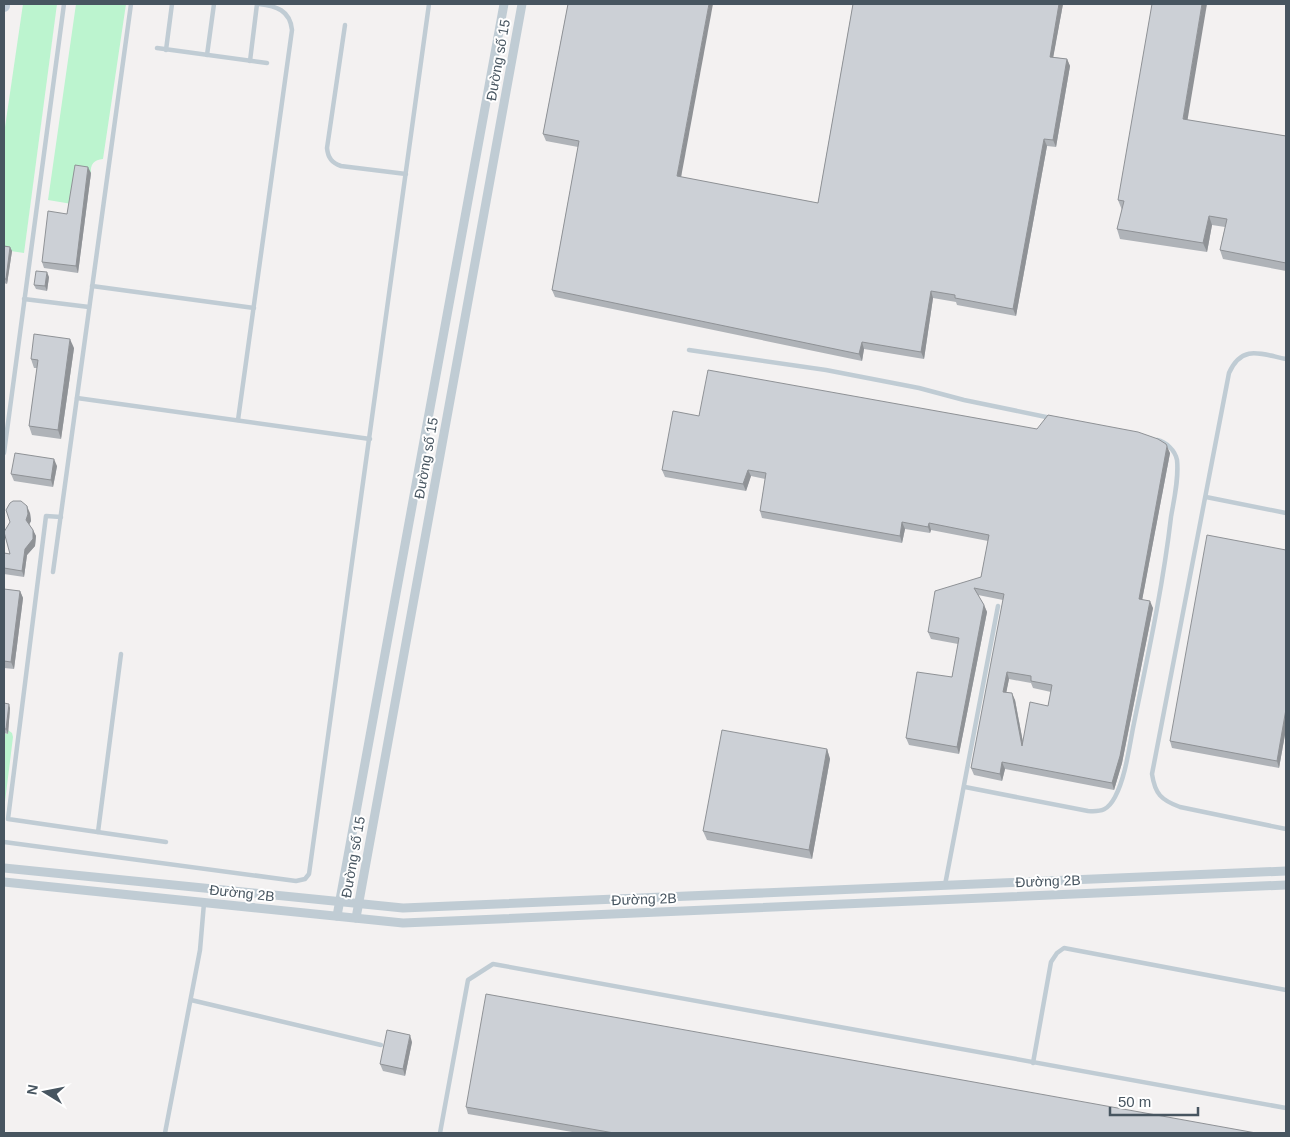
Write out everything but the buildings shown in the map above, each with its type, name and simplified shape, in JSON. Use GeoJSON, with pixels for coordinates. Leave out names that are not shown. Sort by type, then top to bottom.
{"type":"FeatureCollection","features":[{"type":"Feature","properties":{"kind":"street","name":"Đường số 15"},"geometry":{"type":"LineString","coordinates":[[337,916],[504,4]]}},
{"type":"Feature","properties":{"kind":"street","name":"Đường số 15"},"geometry":{"type":"LineString","coordinates":[[356,918],[522,4]]}},
{"type":"Feature","properties":{"kind":"street","name":"Đường 2B"},"geometry":{"type":"LineString","coordinates":[[4,868],[403,908],[1286,870]]}},
{"type":"Feature","properties":{"kind":"street","name":"Đường 2B"},"geometry":{"type":"LineString","coordinates":[[4,882],[403,923],[1286,885]]}},
{"type":"Feature","properties":{"kind":"lane"},"geometry":{"type":"LineString","coordinates":[[4,453],[64,4]]}},
{"type":"Feature","properties":{"kind":"lane"},"geometry":{"type":"LineString","coordinates":[[53,572],[131,4]]}},
{"type":"Feature","properties":{"kind":"lane"},"geometry":{"type":"LineString","coordinates":[[166,50],[172,4]]}},
{"type":"Feature","properties":{"kind":"lane"},"geometry":{"type":"LineString","coordinates":[[207,55],[214,4]]}},
{"type":"Feature","properties":{"kind":"lane"},"geometry":{"type":"LineString","coordinates":[[238,420],[292,30],[290,20],[284,11],[273,6],[258,4],[250,61]]}},
{"type":"Feature","properties":{"kind":"lane"},"geometry":{"type":"LineString","coordinates":[[4,842],[296,881],[302,880],[310,871],[429,4]]}},
{"type":"Feature","properties":{"kind":"lane"},"geometry":{"type":"LineString","coordinates":[[345,25],[327,148],[329,157],[341,166],[406,174]]}},
{"type":"Feature","properties":{"kind":"lane"},"geometry":{"type":"LineString","coordinates":[[157,48],[267,63]]}},
{"type":"Feature","properties":{"kind":"lane"},"geometry":{"type":"LineString","coordinates":[[92,286],[254,308]]}},
{"type":"Feature","properties":{"kind":"lane"},"geometry":{"type":"LineString","coordinates":[[24,299],[89,307]]}},
{"type":"Feature","properties":{"kind":"lane"},"geometry":{"type":"LineString","coordinates":[[689,350],[826,370],[919,388],[964,400],[1056,419]]}},
{"type":"Feature","properties":{"kind":"lane"},"geometry":{"type":"LineString","coordinates":[[1286,359],[1251,353],[1243,354],[1234,362],[1230,372],[1152,774],[1154,786],[1166,802],[1180,807],[1286,829]]}},
{"type":"Feature","properties":{"kind":"lane"},"geometry":{"type":"LineString","coordinates":[[77,398],[370,439]]}},
{"type":"Feature","properties":{"kind":"lane"},"geometry":{"type":"LineString","coordinates":[[965,787],[1101,812],[1108,809],[1115,797],[1122,780],[1142,686],[1169,538],[1176,478],[1176,459],[1172,449],[1162,441],[1155,439]]}},
{"type":"Feature","properties":{"kind":"lane"},"geometry":{"type":"LineString","coordinates":[[1206,497],[1286,513]]}},
{"type":"Feature","properties":{"kind":"lane"},"geometry":{"type":"LineString","coordinates":[[60,517],[46,516],[8,819],[166,842]]}},
{"type":"Feature","properties":{"kind":"lane"},"geometry":{"type":"LineString","coordinates":[[945,885],[998,606]]}},
{"type":"Feature","properties":{"kind":"lane"},"geometry":{"type":"LineString","coordinates":[[98,832],[120,654]]}},
{"type":"Feature","properties":{"kind":"lane"},"geometry":{"type":"LineString","coordinates":[[165,1133],[200,950],[204,903]]}},
{"type":"Feature","properties":{"kind":"lane"},"geometry":{"type":"LineString","coordinates":[[1033,1063],[1051,962],[1057,952],[1064,948],[1286,990]]}},
{"type":"Feature","properties":{"kind":"lane"},"geometry":{"type":"LineString","coordinates":[[440,1133],[468,980],[492,964],[1286,1108]]}},
{"type":"Feature","properties":{"kind":"lane"},"geometry":{"type":"LineString","coordinates":[[191,1000],[381,1045]]}},
{"type":"Feature","properties":{"kind":"green space"},"geometry":{"type":"Polygon","coordinates":[[[23,4],[57,4],[24,253],[4,250],[4,134],[23,4]]]}},
{"type":"Feature","properties":{"kind":"green space"},"geometry":{"type":"Polygon","coordinates":[[[76,4],[126,4],[103,159],[93,163],[91,173],[77,171],[72,204],[48,200],[76,4]]]}},
{"type":"Feature","properties":{"kind":"green space"},"geometry":{"type":"Polygon","coordinates":[[[8,730],[12,733],[13,737],[4,810],[4,733],[8,734],[8,730]]]}}]}
